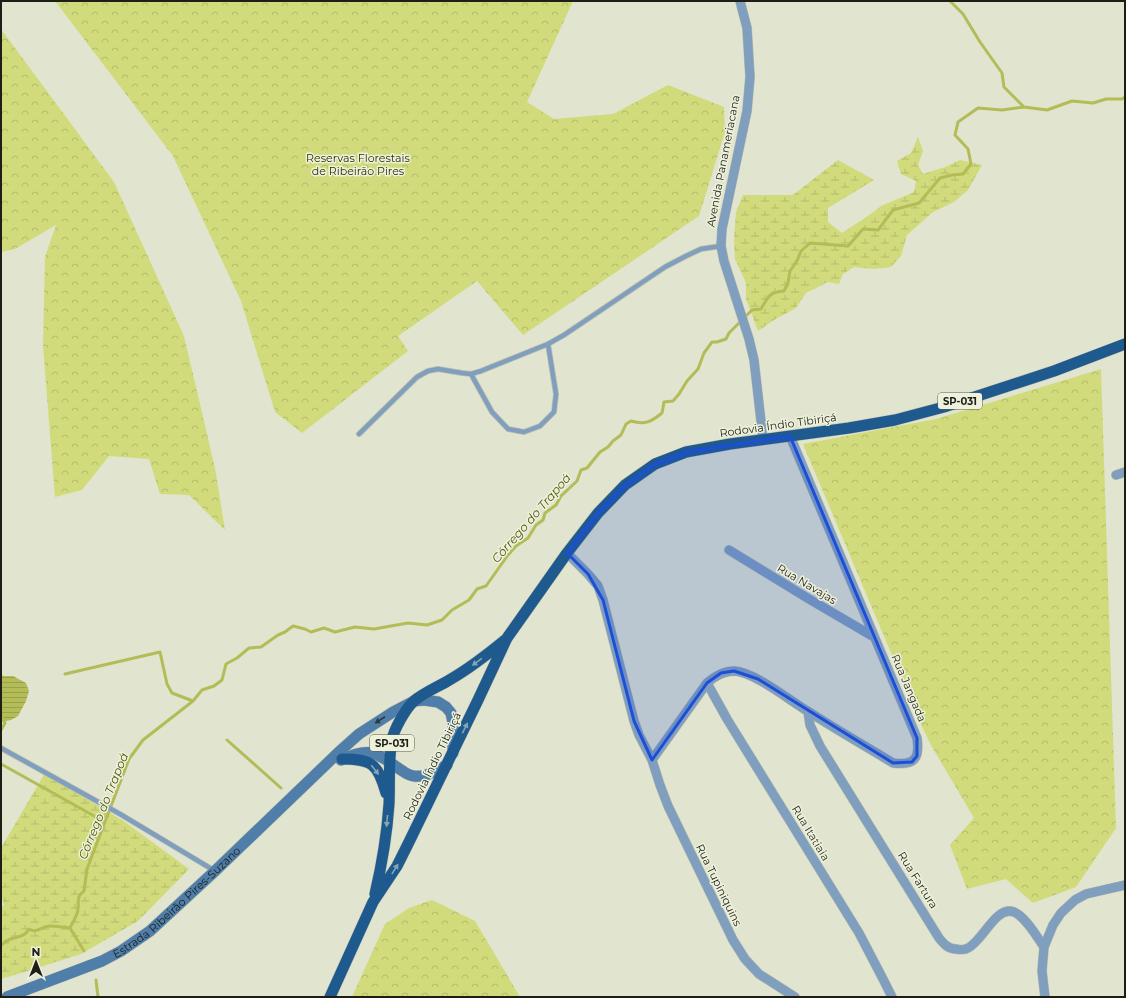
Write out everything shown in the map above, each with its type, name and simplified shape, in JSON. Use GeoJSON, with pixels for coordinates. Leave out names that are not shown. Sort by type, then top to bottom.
{"type":"FeatureCollection","features":[{"type":"Feature","properties":{"kind":"highway","name":"Rodovia Índio Tibiriçá"},"geometry":{"type":"LineString","coordinates":[[330,997],[373,902],[397,866],[453,753],[507,638],[567,553],[598,513],[625,485],[655,464],[686,452],[895,420],[944,407],[1054,371],[1125,344]]}},
{"type":"Feature","properties":{"kind":"highway","name":"Rodovia Índio Tibiriçá"},"geometry":{"type":"LineString","coordinates":[[373,902],[382,861],[389,804],[392,740],[402,716],[414,701],[466,670],[507,638]]}},
{"type":"Feature","properties":{"kind":"highway"},"geometry":{"type":"LineString","coordinates":[[342,759],[368,762],[376,768],[382,781],[389,804]]}},
{"type":"Feature","properties":{"kind":"main road"},"geometry":{"type":"LineString","coordinates":[[414,701],[433,700],[446,707],[451,713],[453,723],[453,753]]}},
{"type":"Feature","properties":{"kind":"main road","name":"Estrada Ribeirão Pires-Suzano"},"geometry":{"type":"LineString","coordinates":[[7,997],[102,961],[121,951],[150,930],[215,871],[359,734],[393,712],[414,701]]}},
{"type":"Feature","properties":{"kind":"main road"},"geometry":{"type":"LineString","coordinates":[[322,769],[354,754],[363,752],[372,752],[390,762],[405,773],[414,776],[423,776],[447,765]]}},
{"type":"Feature","properties":{"kind":"street","name":"Avenida Panameriacana"},"geometry":{"type":"LineString","coordinates":[[740,1],[747,28],[750,77],[747,111],[722,229],[721,246],[724,261],[749,339],[754,360],[763,439]]}},
{"type":"Feature","properties":{"kind":"street","name":"Rua Jangada"},"geometry":{"type":"LineString","coordinates":[[707,683],[713,677],[721,673],[734,671],[746,674],[758,679],[808,712],[893,763],[904,765],[912,762],[917,756],[917,738],[790,436]]}},
{"type":"Feature","properties":{"kind":"street","name":"Rua Navajas"},"geometry":{"type":"LineString","coordinates":[[729,550],[874,637]]}},
{"type":"Feature","properties":{"kind":"street","name":"Rua Tupiniquins"},"geometry":{"type":"LineString","coordinates":[[567,553],[598,586],[639,735],[652,760],[668,806],[733,940],[745,959],[759,974],[795,997]]}},
{"type":"Feature","properties":{"kind":"street"},"geometry":{"type":"LineString","coordinates":[[652,760],[707,683]]}},
{"type":"Feature","properties":{"kind":"street","name":"Rua Itatiaia"},"geometry":{"type":"LineString","coordinates":[[707,683],[727,719],[859,933],[892,997]]}},
{"type":"Feature","properties":{"kind":"street","name":"Rua Fartura"},"geometry":{"type":"LineString","coordinates":[[808,712],[810,725],[820,746],[944,945],[952,949],[962,950],[969,948],[999,916],[1004,912],[1010,911],[1016,912],[1021,917],[1044,947]]}},
{"type":"Feature","properties":{"kind":"street"},"geometry":{"type":"LineString","coordinates":[[1045,997],[1042,971],[1044,947],[1053,925],[1061,913],[1074,900],[1086,894],[1125,885]]}},
{"type":"Feature","properties":{"kind":"lane"},"geometry":{"type":"LineString","coordinates":[[360,434],[417,377],[428,371],[438,369],[462,374],[471,374],[548,344],[564,335],[666,267],[702,249],[721,246]]}},
{"type":"Feature","properties":{"kind":"lane"},"geometry":{"type":"LineString","coordinates":[[471,374],[492,412],[508,429],[524,432],[540,426],[554,412],[556,394],[548,344]]}},
{"type":"Feature","properties":{"kind":"lane"},"geometry":{"type":"LineString","coordinates":[[1,748],[120,814],[215,871]]}},
{"type":"Feature","properties":{"kind":"highlighted area"},"geometry":{"type":"Polygon","coordinates":[[[790,436],[917,738],[917,756],[912,762],[893,763],[758,679],[734,671],[721,673],[707,683],[652,760],[634,721],[603,600],[588,574],[567,553],[598,513],[625,485],[655,464],[686,452],[790,436]]]}},
{"type":"Feature","properties":{"kind":"green space","name":"Reservas Florestais de Ribeirão Pires"},"geometry":{"type":"Polygon","coordinates":[[[55,1],[573,1],[527,102],[554,119],[613,114],[668,85],[724,107],[725,132],[699,216],[523,335],[477,281],[398,336],[408,351],[302,433],[275,412],[241,301],[173,156],[55,1]]]}},
{"type":"Feature","properties":{"kind":"green space"},"geometry":{"type":"Polygon","coordinates":[[[1,29],[114,182],[184,336],[215,468],[225,530],[189,495],[160,494],[149,459],[109,456],[82,490],[55,497],[43,346],[45,257],[56,225],[15,249],[1,252],[1,29]]]}},
{"type":"Feature","properties":{"kind":"green space"},"geometry":{"type":"Polygon","coordinates":[[[918,137],[923,151],[918,165],[923,174],[945,167],[960,160],[982,165],[968,190],[954,202],[933,212],[907,235],[901,256],[891,267],[873,269],[854,267],[843,274],[839,284],[828,282],[806,293],[796,308],[758,331],[746,299],[746,283],[735,259],[734,240],[736,212],[743,195],[793,195],[838,160],[874,180],[828,208],[828,222],[842,233],[881,206],[914,192],[916,181],[901,174],[897,161],[911,153],[918,137]]]}},
{"type":"Feature","properties":{"kind":"green space"},"geometry":{"type":"Polygon","coordinates":[[[1101,369],[1116,828],[1076,887],[1033,903],[1006,879],[967,889],[950,845],[974,818],[924,731],[803,444],[936,419],[1101,369]]]}},
{"type":"Feature","properties":{"kind":"green space"},"geometry":{"type":"Polygon","coordinates":[[[45,773],[125,822],[189,869],[138,921],[81,954],[1,979],[1,907],[4,905],[1,895],[1,848],[45,773]]]}},
{"type":"Feature","properties":{"kind":"green space"},"geometry":{"type":"Polygon","coordinates":[[[432,900],[475,921],[520,997],[352,997],[385,924],[409,908],[432,900]]]}},
{"type":"Feature","properties":{"kind":"shaded area"},"geometry":{"type":"Polygon","coordinates":[[[1,674],[3,676],[13,676],[26,683],[29,691],[26,701],[18,716],[11,720],[1,722],[1,674]]]}},
{"type":"Feature","properties":{"kind":"waterway"},"geometry":{"type":"LineString","coordinates":[[950,1],[963,14],[980,42],[1002,73],[1004,87],[1024,107]]}},
{"type":"Feature","properties":{"kind":"waterway","name":"Córrego do Trapoá"},"geometry":{"type":"LineString","coordinates":[[1,945],[10,939],[21,936],[29,929],[35,931],[47,926],[70,928],[77,914],[78,899],[84,891],[87,869],[129,759],[143,740],[193,701],[202,690],[214,686],[222,680],[226,664],[237,658],[249,648],[261,647],[293,626],[311,632],[324,628],[335,632],[355,627],[374,629],[408,623],[427,625],[442,620],[452,610],[469,600],[477,589],[486,586],[508,555],[516,546],[528,538],[536,525],[543,520],[545,513],[556,505],[561,496],[577,481],[581,470],[587,468],[600,452],[621,435],[626,424],[631,421],[640,423],[648,422],[662,413],[664,402],[673,401],[679,394],[687,381],[698,369],[704,353],[712,342],[726,339],[729,333],[752,310],[761,309],[765,301],[772,294],[784,291],[788,283],[790,271],[797,261],[801,251],[810,243],[848,246],[863,229],[878,230],[893,210],[919,203],[940,178],[963,174],[971,164],[968,149],[955,135],[958,122],[978,108],[1002,110],[1024,107],[1047,110],[1072,101],[1093,103],[1106,99],[1122,99],[1125,97]]}},
{"type":"Feature","properties":{"kind":"waterway"},"geometry":{"type":"LineString","coordinates":[[65,674],[160,652],[167,684],[172,693],[193,701]]}},
{"type":"Feature","properties":{"kind":"waterway"},"geometry":{"type":"LineString","coordinates":[[1,716],[5,723],[1,730]]}},
{"type":"Feature","properties":{"kind":"waterway"},"geometry":{"type":"LineString","coordinates":[[227,740],[281,788]]}},
{"type":"Feature","properties":{"kind":"waterway"},"geometry":{"type":"LineString","coordinates":[[1,764],[105,822]]}},
{"type":"Feature","properties":{"kind":"waterway"},"geometry":{"type":"LineString","coordinates":[[70,928],[84,951]]}},
{"type":"Feature","properties":{"kind":"waterway"},"geometry":{"type":"LineString","coordinates":[[96,980],[98,997]]}}]}
